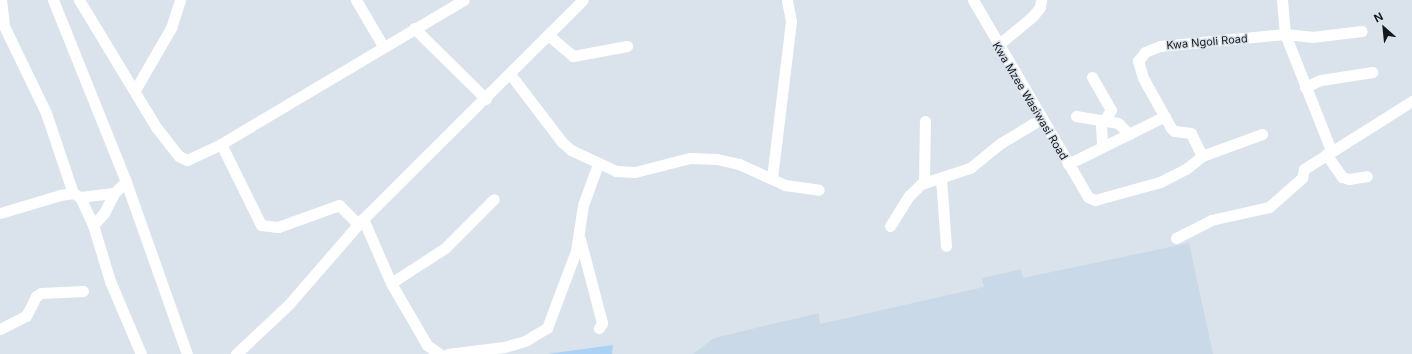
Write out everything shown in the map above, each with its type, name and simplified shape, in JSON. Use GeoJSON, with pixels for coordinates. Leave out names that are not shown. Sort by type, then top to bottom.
{"type":"FeatureCollection","features":[{"type":"Feature","properties":{"kind":"street"},"geometry":{"type":"LineString","coordinates":[[1,0],[4,26],[46,114],[76,195],[93,225],[110,281],[141,354]]}},
{"type":"Feature","properties":{"kind":"street"},"geometry":{"type":"LineString","coordinates":[[54,0],[126,182],[187,354]]}},
{"type":"Feature","properties":{"kind":"street"},"geometry":{"type":"LineString","coordinates":[[79,0],[135,90],[156,127],[179,156],[191,160],[221,144],[383,46],[464,0]]}},
{"type":"Feature","properties":{"kind":"street"},"geometry":{"type":"LineString","coordinates":[[135,90],[171,28],[180,0]]}},
{"type":"Feature","properties":{"kind":"street"},"geometry":{"type":"LineString","coordinates":[[356,0],[383,46]]}},
{"type":"Feature","properties":{"kind":"street"},"geometry":{"type":"LineString","coordinates":[[236,354],[289,304],[361,222],[486,99],[583,0]]}},
{"type":"Feature","properties":{"kind":"street"},"geometry":{"type":"LineString","coordinates":[[772,178],[791,21],[787,0]]}},
{"type":"Feature","properties":{"kind":"street","name":"Kwa Mzee Wasiwasi Road"},"geometry":{"type":"LineString","coordinates":[[973,0],[1041,119],[1091,199],[1100,199],[1160,182],[1186,169],[1202,156]]}},
{"type":"Feature","properties":{"kind":"street"},"geometry":{"type":"LineString","coordinates":[[998,45],[1033,16],[1040,7],[1041,0]]}},
{"type":"Feature","properties":{"kind":"street"},"geometry":{"type":"LineString","coordinates":[[1282,0],[1285,34],[1329,152],[1342,177],[1349,179],[1367,176]]}},
{"type":"Feature","properties":{"kind":"street"},"geometry":{"type":"LineString","coordinates":[[414,28],[486,99]]}},
{"type":"Feature","properties":{"kind":"street"},"geometry":{"type":"LineString","coordinates":[[1285,34],[1312,37],[1362,30]]}},
{"type":"Feature","properties":{"kind":"street","name":"Kwa Ngoli Road"},"geometry":{"type":"LineString","coordinates":[[1202,156],[1191,133],[1174,131],[1140,70],[1138,58],[1142,54],[1160,46],[1285,34]]}},
{"type":"Feature","properties":{"kind":"street"},"geometry":{"type":"LineString","coordinates":[[548,35],[573,56],[627,46]]}},
{"type":"Feature","properties":{"kind":"street"},"geometry":{"type":"LineString","coordinates":[[1305,88],[1321,80],[1372,72]]}},
{"type":"Feature","properties":{"kind":"street"},"geometry":{"type":"LineString","coordinates":[[510,74],[562,142],[571,150],[598,164],[629,173],[690,158],[717,159],[772,178],[785,185],[819,190]]}},
{"type":"Feature","properties":{"kind":"street"},"geometry":{"type":"LineString","coordinates":[[1092,77],[1110,109],[1101,128],[1102,146]]}},
{"type":"Feature","properties":{"kind":"street"},"geometry":{"type":"LineString","coordinates":[[1176,238],[1211,220],[1269,207],[1302,178],[1304,169],[1412,101]]}},
{"type":"Feature","properties":{"kind":"street"},"geometry":{"type":"LineString","coordinates":[[1076,116],[1118,123],[1129,134]]}},
{"type":"Feature","properties":{"kind":"street"},"geometry":{"type":"LineString","coordinates":[[1068,164],[1165,116]]}},
{"type":"Feature","properties":{"kind":"street"},"geometry":{"type":"LineString","coordinates":[[890,226],[909,196],[924,182],[970,168],[1001,142],[1041,119]]}},
{"type":"Feature","properties":{"kind":"street"},"geometry":{"type":"LineString","coordinates":[[924,182],[925,121]]}},
{"type":"Feature","properties":{"kind":"street"},"geometry":{"type":"LineString","coordinates":[[1202,156],[1262,134]]}},
{"type":"Feature","properties":{"kind":"street"},"geometry":{"type":"LineString","coordinates":[[221,144],[261,225],[278,227],[339,205],[361,222],[391,283],[427,345],[440,354]]}},
{"type":"Feature","properties":{"kind":"street"},"geometry":{"type":"LineString","coordinates":[[448,354],[504,347],[525,341],[546,329],[580,239],[583,205],[598,164]]}},
{"type":"Feature","properties":{"kind":"street"},"geometry":{"type":"LineString","coordinates":[[941,178],[946,246]]}},
{"type":"Feature","properties":{"kind":"street"},"geometry":{"type":"LineString","coordinates":[[93,225],[104,213],[114,193],[126,182]]}},
{"type":"Feature","properties":{"kind":"street"},"geometry":{"type":"LineString","coordinates":[[0,213],[76,195],[114,193]]}},
{"type":"Feature","properties":{"kind":"street"},"geometry":{"type":"LineString","coordinates":[[391,283],[445,248],[494,199]]}},
{"type":"Feature","properties":{"kind":"street"},"geometry":{"type":"LineString","coordinates":[[580,239],[602,324],[599,328]]}},
{"type":"Feature","properties":{"kind":"street"},"geometry":{"type":"LineString","coordinates":[[0,329],[26,316],[36,296],[41,293],[83,291]]}},
{"type":"Feature","properties":{"kind":"shaded area"},"geometry":{"type":"Polygon","coordinates":[[[1189,243],[1213,354],[693,354],[714,338],[819,313],[820,324],[984,287],[982,278],[1021,269],[1023,278],[1189,243]]]}},
{"type":"Feature","properties":{"kind":"shaded area"},"geometry":{"type":"Polygon","coordinates":[[[613,345],[612,354],[547,354],[613,345]]]}}]}
